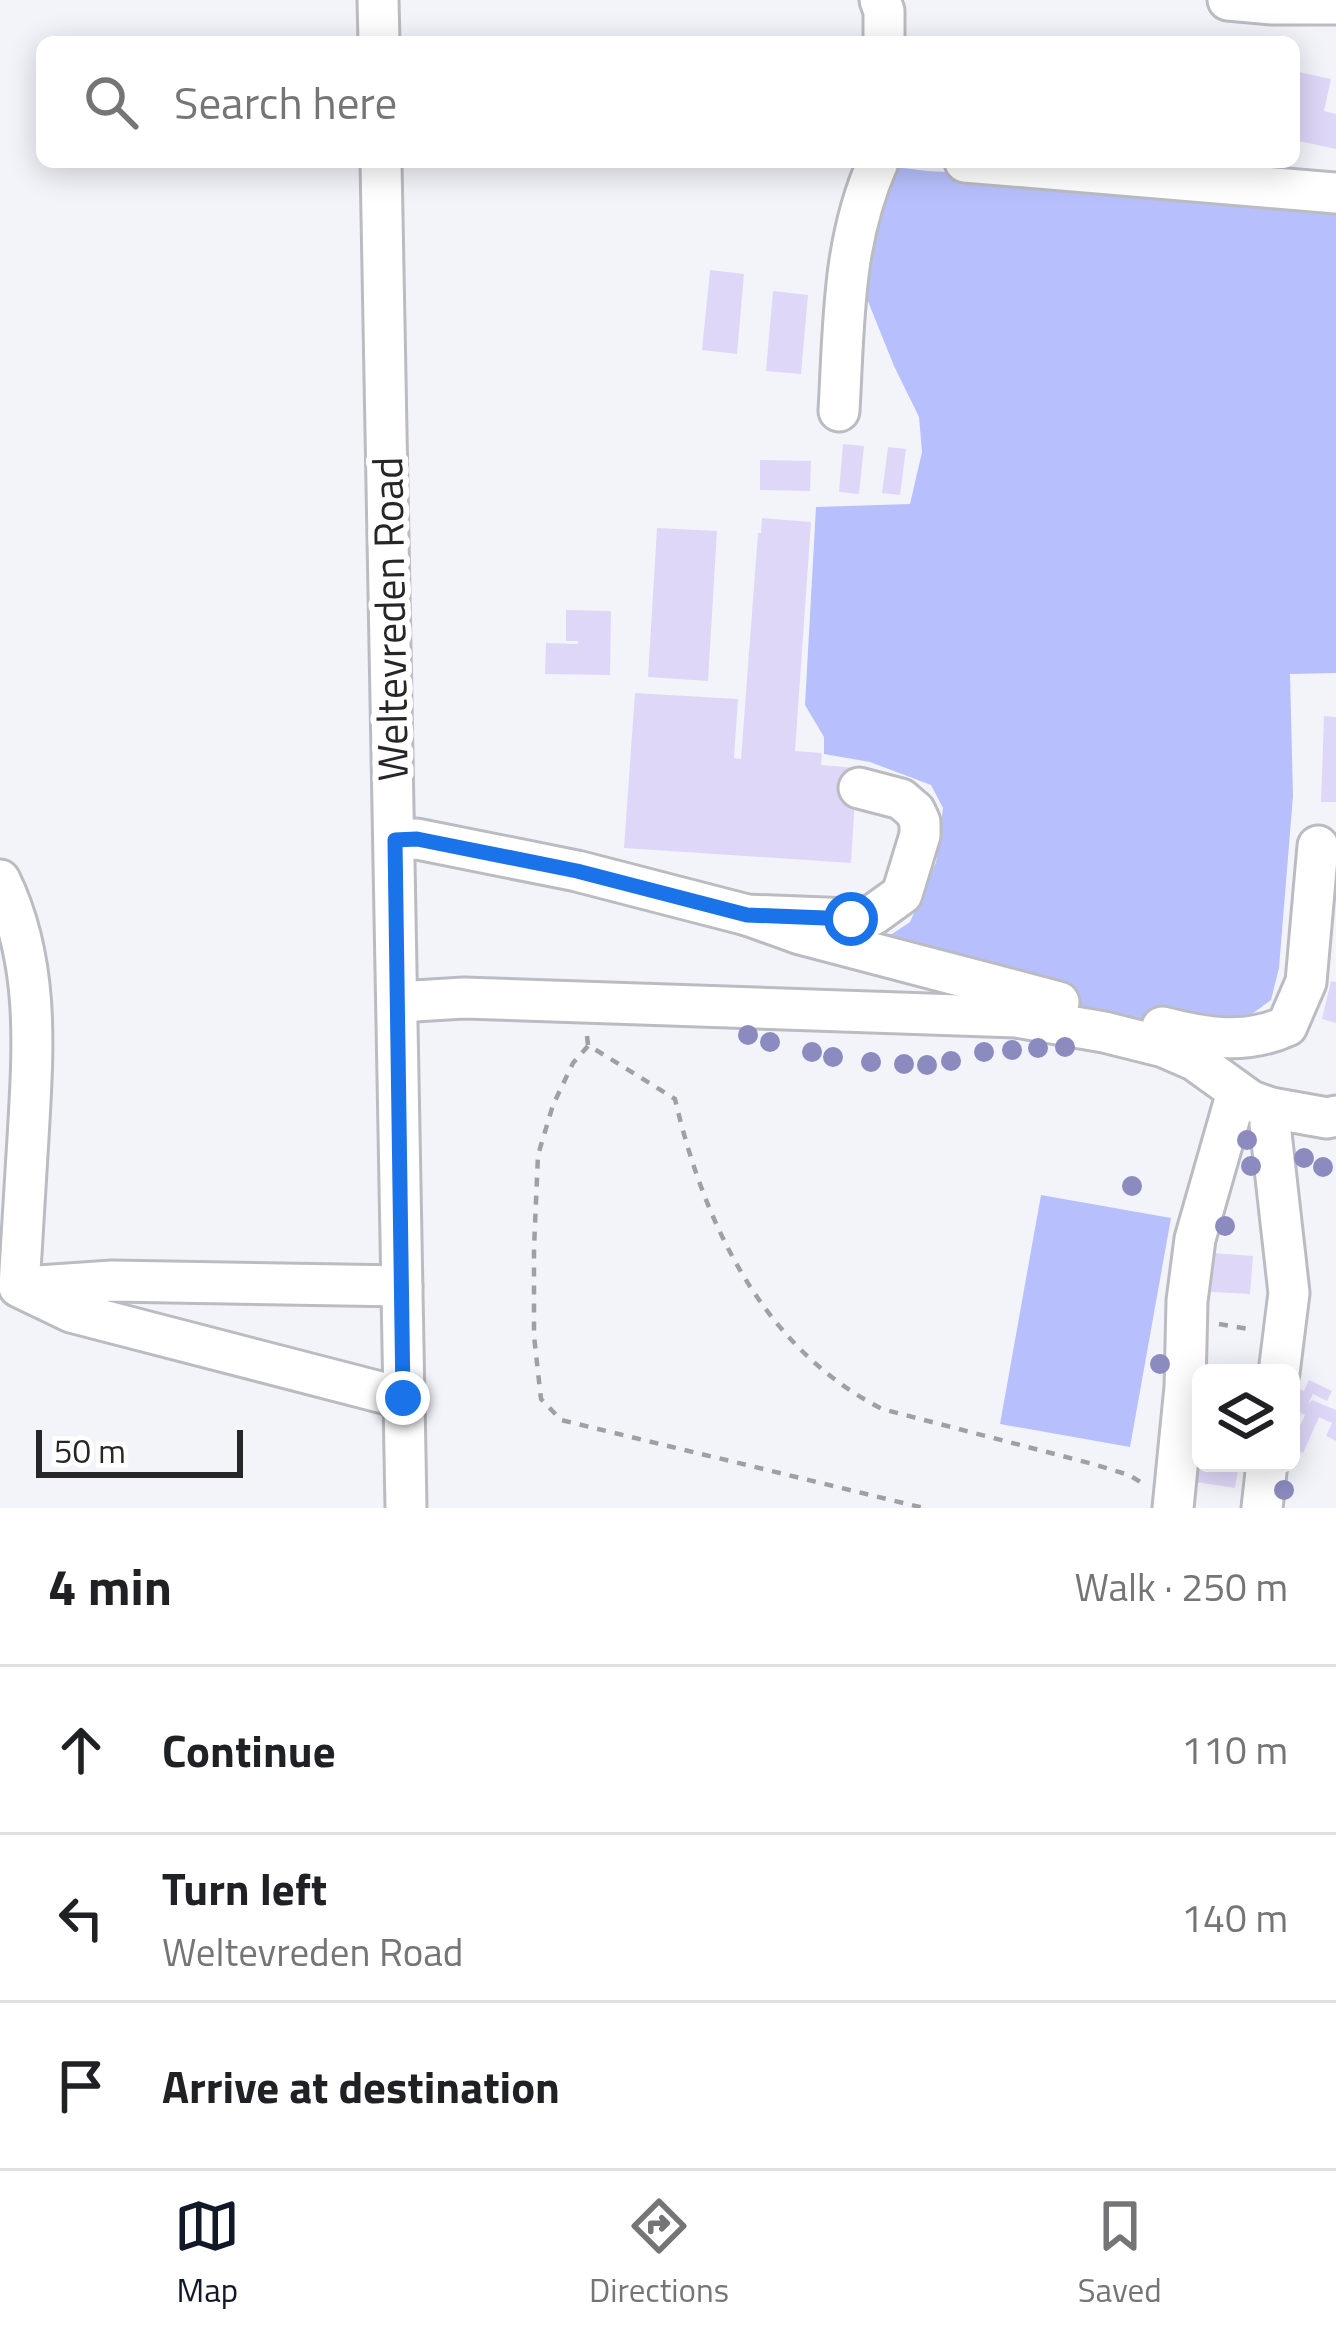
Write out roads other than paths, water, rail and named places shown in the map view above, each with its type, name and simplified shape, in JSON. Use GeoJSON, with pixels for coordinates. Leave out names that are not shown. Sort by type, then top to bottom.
{"type":"FeatureCollection","features":[{"type":"Feature","properties":{"kind":"street"},"geometry":{"type":"LineString","coordinates":[[378,0],[379,36]]}},
{"type":"Feature","properties":{"kind":"street"},"geometry":{"type":"LineString","coordinates":[[880,0],[884,36]]}},
{"type":"Feature","properties":{"kind":"street"},"geometry":{"type":"LineString","coordinates":[[1228,0],[1336,4]]}},
{"type":"Feature","properties":{"kind":"street","name":"Weltevreden Road"},"geometry":{"type":"LineString","coordinates":[[381,168],[406,1508]]}},
{"type":"Feature","properties":{"kind":"street"},"geometry":{"type":"LineString","coordinates":[[839,411],[849,263],[856,218],[876,168]]}},
{"type":"Feature","properties":{"kind":"street"},"geometry":{"type":"LineString","coordinates":[[1037,168],[1336,193]]}},
{"type":"Feature","properties":{"kind":"street"},"geometry":{"type":"LineString","coordinates":[[747,915],[851,919],[873,915],[902,894],[916,853],[920,822],[901,799],[860,788]]}},
{"type":"Feature","properties":{"kind":"street"},"geometry":{"type":"LineString","coordinates":[[395,840],[417,839],[577,871],[1055,1001],[1197,1036],[1242,1039],[1287,1026],[1299,1000],[1308,964],[1318,845]]}},
{"type":"Feature","properties":{"kind":"street"},"geometry":{"type":"LineString","coordinates":[[0,880],[24,950],[32,996],[33,1050],[9,1288]]}},
{"type":"Feature","properties":{"kind":"street"},"geometry":{"type":"LineString","coordinates":[[398,1002],[464,998],[1016,1017],[1164,1047],[1194,1060],[1254,1100],[1270,1124],[1289,1292],[1280,1364]]}},
{"type":"Feature","properties":{"kind":"street"},"geometry":{"type":"LineString","coordinates":[[1254,1100],[1327,1118],[1336,1116]]}},
{"type":"Feature","properties":{"kind":"street"},"geometry":{"type":"LineString","coordinates":[[1172,1506],[1195,1240],[1254,1100]]}},
{"type":"Feature","properties":{"kind":"street"},"geometry":{"type":"LineString","coordinates":[[9,1288],[112,1281],[402,1286]]}},
{"type":"Feature","properties":{"kind":"street"},"geometry":{"type":"LineString","coordinates":[[9,1288],[71,1312],[403,1398]]}},
{"type":"Feature","properties":{"kind":"street"},"geometry":{"type":"LineString","coordinates":[[1262,1508],[1267,1472]]}}]}
